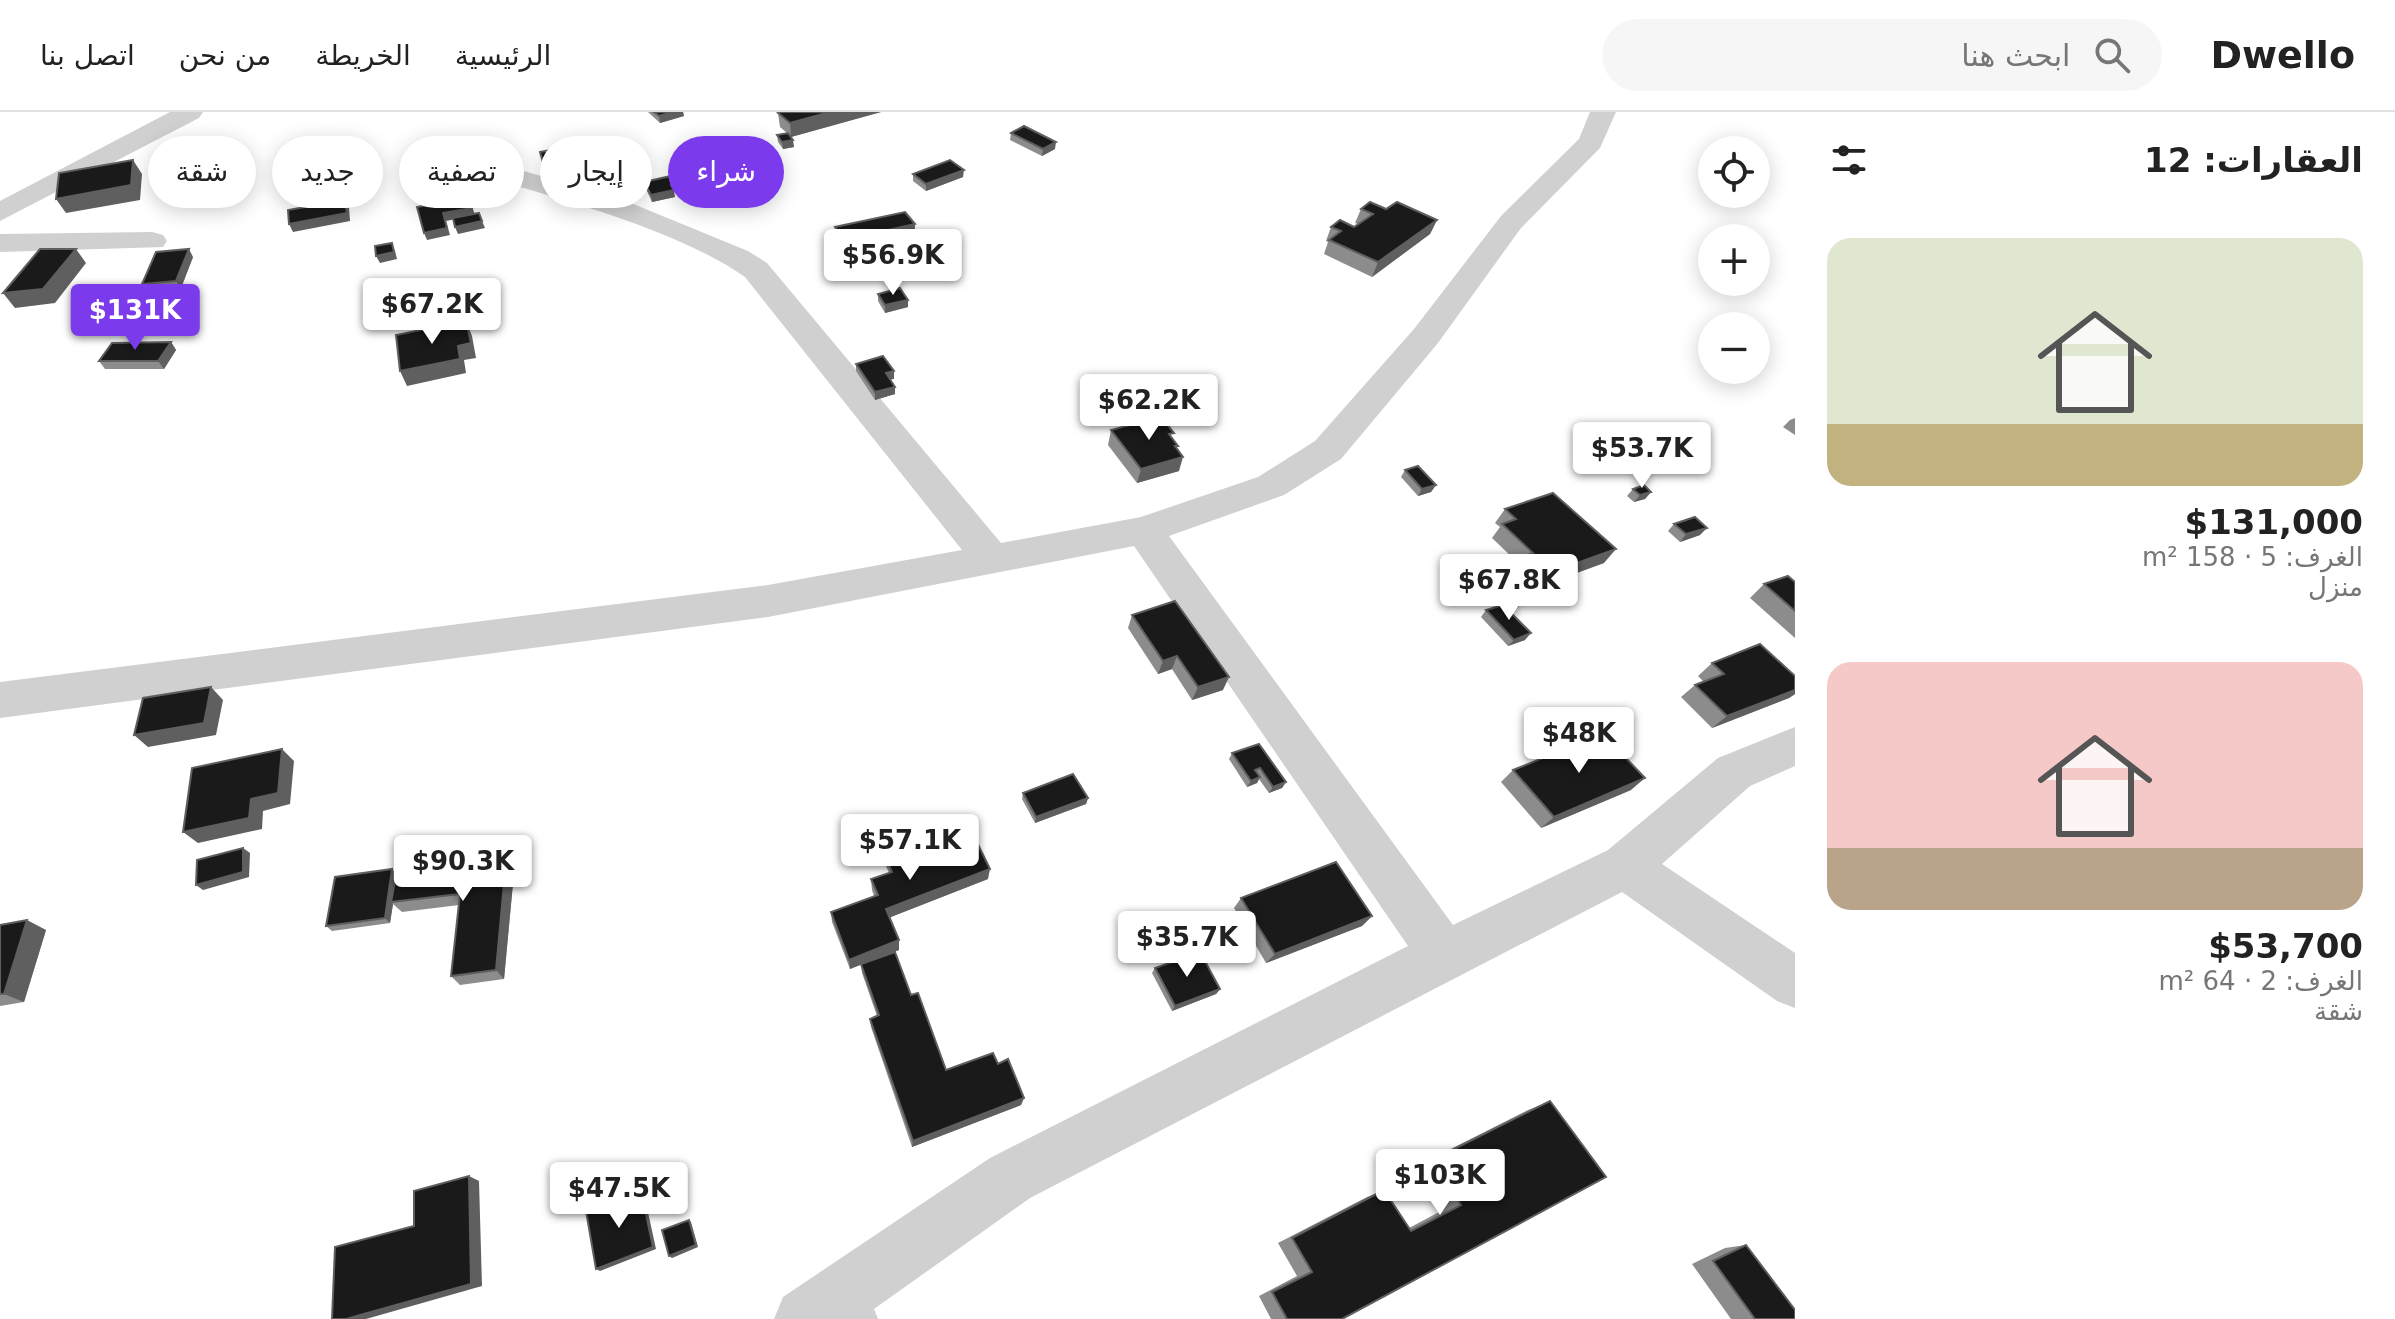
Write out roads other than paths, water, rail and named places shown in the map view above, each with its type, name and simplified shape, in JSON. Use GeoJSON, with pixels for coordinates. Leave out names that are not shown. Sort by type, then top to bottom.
{"type":"FeatureCollection","features":[{"type":"Feature","properties":{"kind":"street"},"geometry":{"type":"LineString","coordinates":[[0,212],[190,112]]}},
{"type":"Feature","properties":{"kind":"street"},"geometry":{"type":"LineString","coordinates":[[0,700],[768,601],[1144,530],[1271,486],[1328,450],[1426,336],[1511,222],[1591,142],[1603,112]]}},
{"type":"Feature","properties":{"kind":"street"},"geometry":{"type":"LineString","coordinates":[[524,179],[611,205],[737,257],[756,270],[991,558]]}},
{"type":"Feature","properties":{"kind":"street"},"geometry":{"type":"LineString","coordinates":[[0,243],[152,241]]}},
{"type":"Feature","properties":{"kind":"street"},"geometry":{"type":"LineString","coordinates":[[1144,530],[1444,955]]}},
{"type":"Feature","properties":{"kind":"street"},"geometry":{"type":"LineString","coordinates":[[830,1312],[1010,1178],[1444,955],[1625,866],[1734,772],[1795,746]]}},
{"type":"Feature","properties":{"kind":"street"},"geometry":{"type":"LineString","coordinates":[[1625,866],[1795,983]]}}]}
